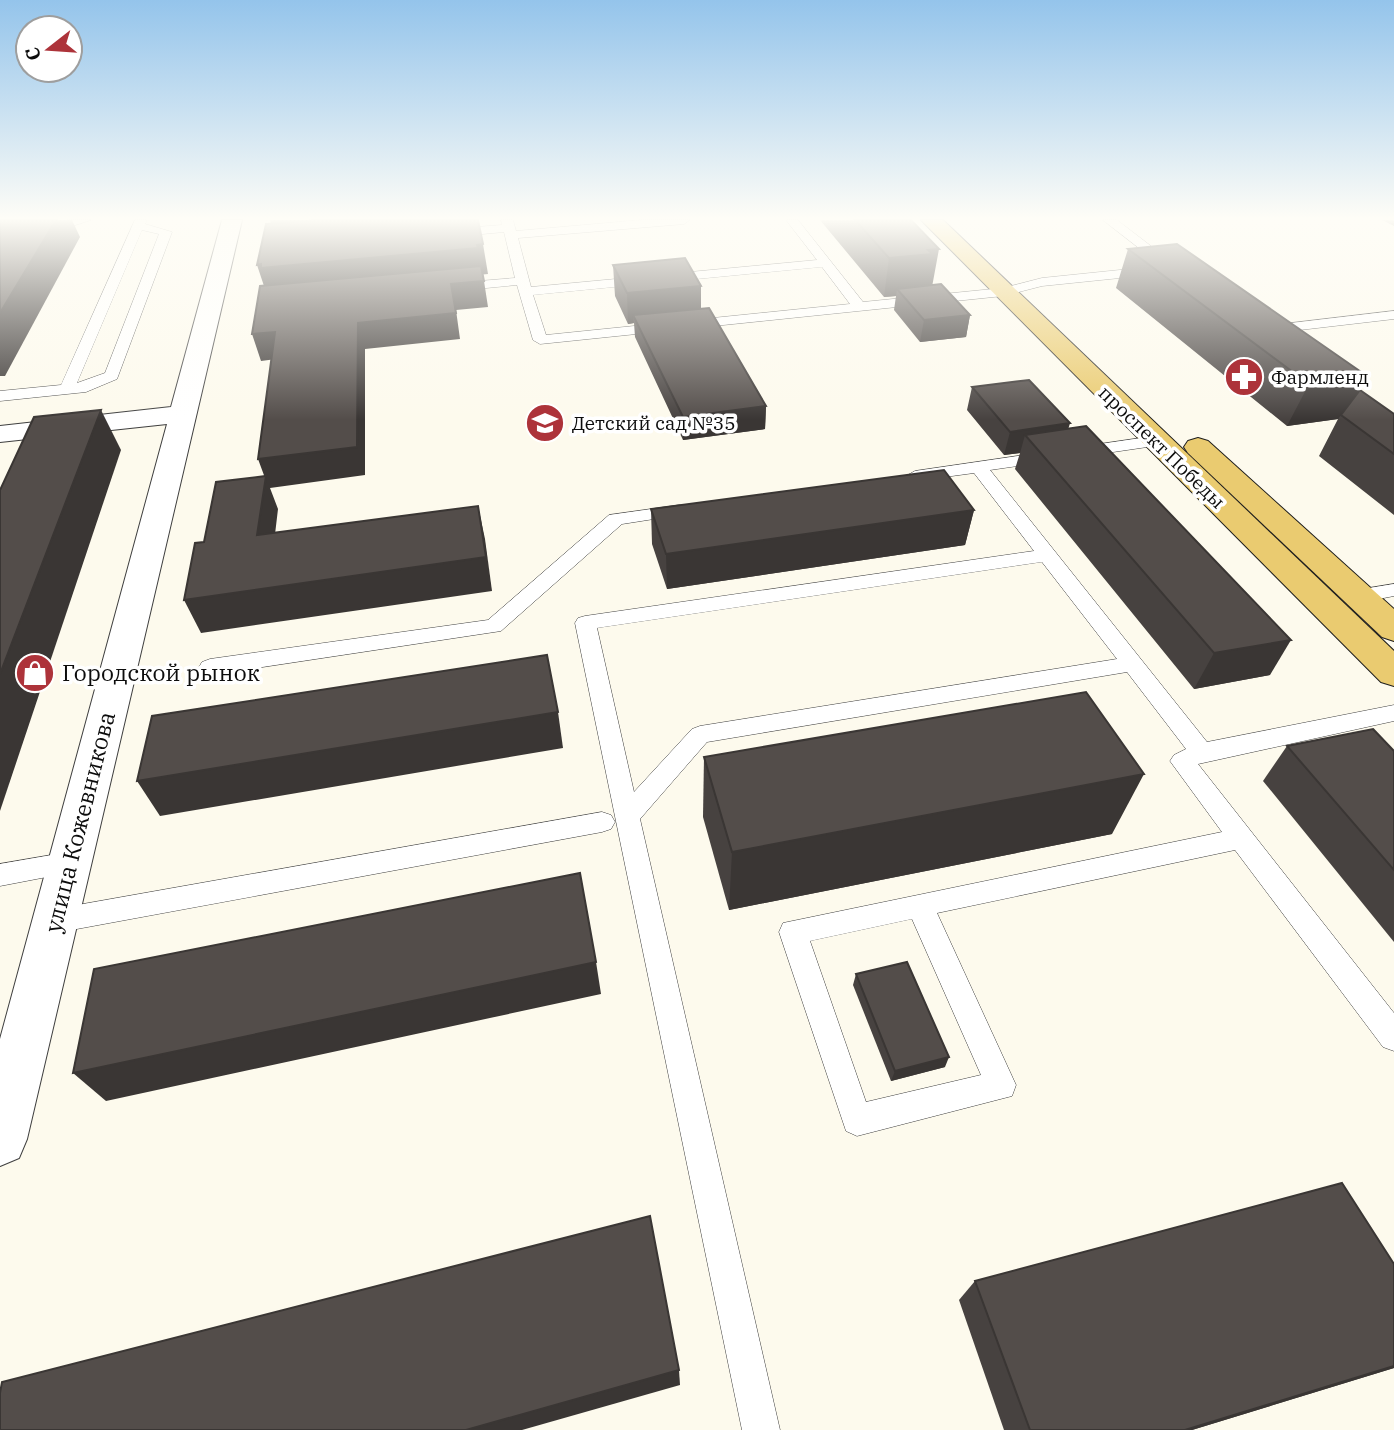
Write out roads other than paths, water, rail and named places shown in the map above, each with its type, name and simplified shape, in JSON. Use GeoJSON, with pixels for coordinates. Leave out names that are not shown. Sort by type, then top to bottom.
{"type":"FeatureCollection","features":[{"type":"Feature","properties":{"kind":"main road","name":"проспект Победы"},"geometry":{"type":"LineString","coordinates":[[1012,287],[1394,629]]}},
{"type":"Feature","properties":{"kind":"main road","name":"проспект Победы"},"geometry":{"type":"LineString","coordinates":[[1013,287],[1155,441],[1394,673]]}},
{"type":"Feature","properties":{"kind":"street","name":"улица Кожевникова"},"geometry":{"type":"LineString","coordinates":[[0,1139],[215,287]]}},
{"type":"Feature","properties":{"kind":"street"},"geometry":{"type":"LineString","coordinates":[[0,434],[182,414]]}},
{"type":"Feature","properties":{"kind":"lane"},"geometry":{"type":"LineString","coordinates":[[67,390],[112,287]]}},
{"type":"Feature","properties":{"kind":"lane"},"geometry":{"type":"LineString","coordinates":[[0,396],[86,387],[113,376],[146,287]]}},
{"type":"Feature","properties":{"kind":"lane"},"geometry":{"type":"LineString","coordinates":[[441,289],[504,287]]}},
{"type":"Feature","properties":{"kind":"lane"},"geometry":{"type":"LineString","coordinates":[[524,287],[540,340],[1027,287]]}},
{"type":"Feature","properties":{"kind":"lane"},"geometry":{"type":"LineString","coordinates":[[844,287],[860,307]]}},
{"type":"Feature","properties":{"kind":"lane"},"geometry":{"type":"LineString","coordinates":[[1283,346],[1256,327],[1394,315]]}},
{"type":"Feature","properties":{"kind":"lane"},"geometry":{"type":"LineString","coordinates":[[70,426],[86,387]]}},
{"type":"Feature","properties":{"kind":"lane"},"geometry":{"type":"LineString","coordinates":[[897,479],[1155,441]]}},
{"type":"Feature","properties":{"kind":"lane"},"geometry":{"type":"LineString","coordinates":[[978,467],[1202,752]]}},
{"type":"Feature","properties":{"kind":"lane"},"geometry":{"type":"LineString","coordinates":[[210,667],[494,626],[616,519],[696,508]]}},
{"type":"Feature","properties":{"kind":"lane"},"geometry":{"type":"LineString","coordinates":[[761,1430],[614,820],[585,623],[1047,555]]}},
{"type":"Feature","properties":{"kind":"lane"},"geometry":{"type":"LineString","coordinates":[[1358,596],[1394,590]]}},
{"type":"Feature","properties":{"kind":"lane"},"geometry":{"type":"LineString","coordinates":[[55,921],[614,820],[700,735],[1133,664]]}},
{"type":"Feature","properties":{"kind":"lane"},"geometry":{"type":"LineString","coordinates":[[1394,713],[1202,752],[1182,761],[1394,1037]]}},
{"type":"Feature","properties":{"kind":"lane"},"geometry":{"type":"LineString","coordinates":[[920,906],[1001,1085],[857,1120],[793,932],[1242,838]]}},
{"type":"Feature","properties":{"kind":"lane"},"geometry":{"type":"LineString","coordinates":[[0,874],[69,863]]}},
{"type":"Feature","properties":{"kind":"place","name":"Фармленд"},"geometry":{"type":"Point","coordinates":[1244,377]}},
{"type":"Feature","properties":{"kind":"place","name":"Детский сад №35"},"geometry":{"type":"Point","coordinates":[545,423]}},
{"type":"Feature","properties":{"kind":"place","name":"Городской рынок"},"geometry":{"type":"Point","coordinates":[35,673]}}]}
